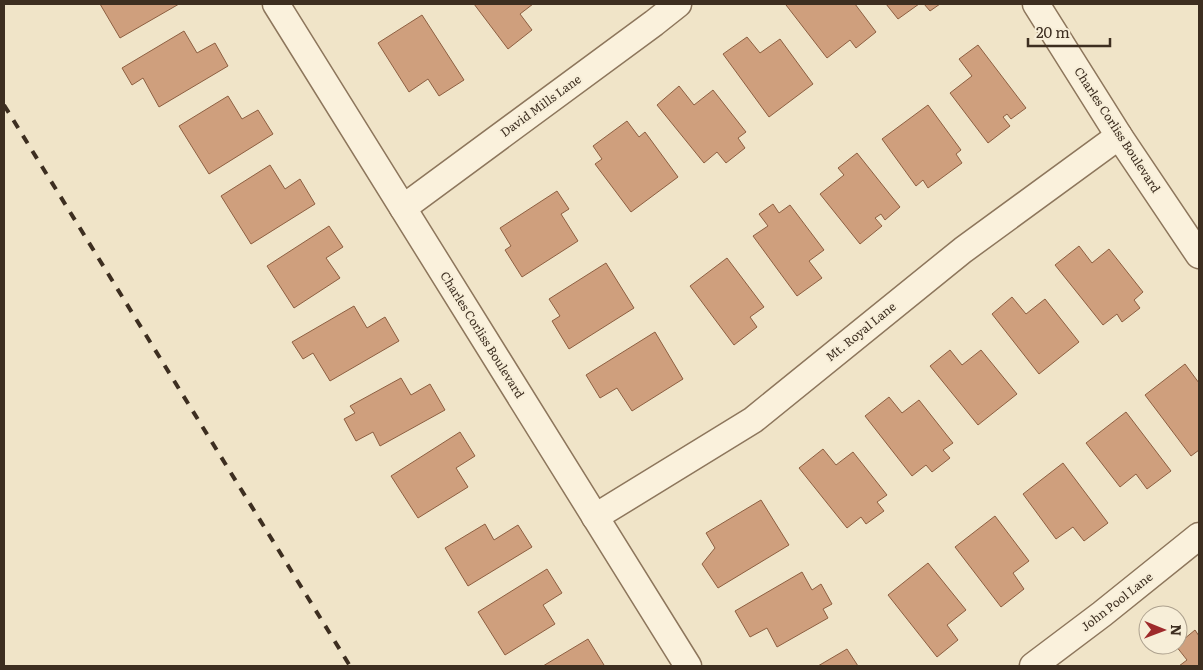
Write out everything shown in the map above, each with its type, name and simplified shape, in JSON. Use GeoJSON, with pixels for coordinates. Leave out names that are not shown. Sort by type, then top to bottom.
{"type":"FeatureCollection","features":[{"type":"Feature","properties":{"kind":"street","name":"Charles Corliss Boulevard"},"geometry":{"type":"LineString","coordinates":[[276,4],[688,666]]}},
{"type":"Feature","properties":{"kind":"street","name":"David Mills Lane"},"geometry":{"type":"LineString","coordinates":[[403,208],[678,4]]}},
{"type":"Feature","properties":{"kind":"street","name":"Charles Corliss Boulevard"},"geometry":{"type":"LineString","coordinates":[[1036,4],[1119,136],[1199,255]]}},
{"type":"Feature","properties":{"kind":"street","name":"Mt. Royal Lane"},"geometry":{"type":"LineString","coordinates":[[595,518],[753,420],[963,250],[1119,136]]}},
{"type":"Feature","properties":{"kind":"street","name":"John Pool Lane"},"geometry":{"type":"LineString","coordinates":[[1033,666],[1102,614],[1199,536]]}},
{"type":"Feature","properties":{"kind":"building"},"geometry":{"type":"Polygon","coordinates":[[[100,4],[179,4],[120,38],[100,4]]]}},
{"type":"Feature","properties":{"kind":"building"},"geometry":{"type":"Polygon","coordinates":[[[474,4],[533,4],[520,14],[532,30],[508,49],[474,4]]]}},
{"type":"Feature","properties":{"kind":"building"},"geometry":{"type":"Polygon","coordinates":[[[855,4],[876,32],[856,48],[850,40],[827,58],[786,5],[855,4]]]}},
{"type":"Feature","properties":{"kind":"building"},"geometry":{"type":"Polygon","coordinates":[[[886,4],[919,4],[898,19],[886,4]]]}},
{"type":"Feature","properties":{"kind":"building"},"geometry":{"type":"Polygon","coordinates":[[[924,4],[940,4],[930,11],[924,4]]]}},
{"type":"Feature","properties":{"kind":"building"},"geometry":{"type":"Polygon","coordinates":[[[422,15],[464,80],[439,96],[428,79],[409,92],[378,43],[422,15]]]}},
{"type":"Feature","properties":{"kind":"building"},"geometry":{"type":"Polygon","coordinates":[[[184,31],[197,53],[215,43],[228,66],[159,107],[143,78],[132,85],[122,68],[184,31]]]}},
{"type":"Feature","properties":{"kind":"building"},"geometry":{"type":"Polygon","coordinates":[[[747,37],[760,53],[780,39],[813,84],[769,117],[723,54],[747,37]]]}},
{"type":"Feature","properties":{"kind":"building"},"geometry":{"type":"Polygon","coordinates":[[[978,45],[1026,108],[1011,119],[1007,114],[1003,117],[1010,126],[988,143],[950,93],[972,76],[959,59],[978,45]]]}},
{"type":"Feature","properties":{"kind":"building"},"geometry":{"type":"Polygon","coordinates":[[[679,86],[694,105],[713,90],[746,132],[738,138],[745,148],[726,163],[717,152],[704,163],[657,105],[679,86]]]}},
{"type":"Feature","properties":{"kind":"building"},"geometry":{"type":"Polygon","coordinates":[[[228,96],[242,119],[258,110],[273,134],[209,174],[179,126],[228,96]]]}},
{"type":"Feature","properties":{"kind":"building"},"geometry":{"type":"Polygon","coordinates":[[[928,105],[961,150],[956,154],[962,163],[928,188],[923,180],[916,186],[882,139],[928,105]]]}},
{"type":"Feature","properties":{"kind":"building"},"geometry":{"type":"Polygon","coordinates":[[[627,121],[639,137],[645,132],[678,177],[631,212],[595,164],[602,159],[593,146],[627,121]]]}},
{"type":"Feature","properties":{"kind":"building"},"geometry":{"type":"Polygon","coordinates":[[[857,153],[900,207],[885,220],[881,214],[875,218],[882,226],[860,244],[820,194],[844,175],[838,168],[857,153]]]}},
{"type":"Feature","properties":{"kind":"building"},"geometry":{"type":"Polygon","coordinates":[[[270,165],[285,189],[300,179],[315,204],[251,244],[221,196],[270,165]]]}},
{"type":"Feature","properties":{"kind":"building"},"geometry":{"type":"Polygon","coordinates":[[[557,191],[569,209],[561,214],[578,241],[522,277],[505,250],[511,246],[500,228],[557,191]]]}},
{"type":"Feature","properties":{"kind":"building"},"geometry":{"type":"Polygon","coordinates":[[[773,204],[779,213],[790,205],[824,250],[809,261],[822,278],[797,296],[753,236],[768,226],[759,214],[773,204]]]}},
{"type":"Feature","properties":{"kind":"building"},"geometry":{"type":"Polygon","coordinates":[[[329,226],[343,247],[326,258],[340,278],[294,308],[267,266],[329,226]]]}},
{"type":"Feature","properties":{"kind":"building"},"geometry":{"type":"Polygon","coordinates":[[[1079,246],[1092,263],[1109,249],[1143,292],[1134,300],[1140,308],[1122,322],[1117,314],[1103,325],[1055,265],[1079,246]]]}},
{"type":"Feature","properties":{"kind":"building"},"geometry":{"type":"Polygon","coordinates":[[[727,258],[764,307],[750,317],[757,327],[734,345],[690,286],[727,258]]]}},
{"type":"Feature","properties":{"kind":"building"},"geometry":{"type":"Polygon","coordinates":[[[606,263],[634,308],[569,349],[552,321],[560,316],[549,299],[606,263]]]}},
{"type":"Feature","properties":{"kind":"building"},"geometry":{"type":"Polygon","coordinates":[[[1012,297],[1026,314],[1045,299],[1079,342],[1039,374],[992,314],[1012,297]]]}},
{"type":"Feature","properties":{"kind":"building"},"geometry":{"type":"Polygon","coordinates":[[[354,306],[367,328],[385,317],[399,341],[330,381],[313,353],[303,359],[292,342],[354,306]]]}},
{"type":"Feature","properties":{"kind":"building"},"geometry":{"type":"Polygon","coordinates":[[[655,332],[683,379],[632,411],[617,388],[600,398],[586,375],[655,332]]]}},
{"type":"Feature","properties":{"kind":"building"},"geometry":{"type":"Polygon","coordinates":[[[950,350],[962,365],[981,350],[1017,394],[978,425],[930,366],[950,350]]]}},
{"type":"Feature","properties":{"kind":"building"},"geometry":{"type":"Polygon","coordinates":[[[1185,364],[1199,383],[1199,450],[1191,456],[1145,395],[1185,364]]]}},
{"type":"Feature","properties":{"kind":"building"},"geometry":{"type":"Polygon","coordinates":[[[401,378],[411,395],[430,384],[445,410],[380,446],[373,432],[356,441],[344,419],[355,413],[350,406],[401,378]]]}},
{"type":"Feature","properties":{"kind":"building"},"geometry":{"type":"Polygon","coordinates":[[[889,397],[902,413],[919,400],[953,443],[943,450],[950,458],[932,472],[926,465],[912,476],[865,416],[889,397]]]}},
{"type":"Feature","properties":{"kind":"building"},"geometry":{"type":"Polygon","coordinates":[[[1126,412],[1171,471],[1147,489],[1136,474],[1120,487],[1086,443],[1126,412]]]}},
{"type":"Feature","properties":{"kind":"building"},"geometry":{"type":"Polygon","coordinates":[[[460,432],[475,456],[456,468],[468,487],[418,518],[391,476],[460,432]]]}},
{"type":"Feature","properties":{"kind":"building"},"geometry":{"type":"Polygon","coordinates":[[[823,449],[836,465],[853,452],[887,495],[877,502],[884,511],[866,524],[861,517],[847,528],[799,468],[823,449]]]}},
{"type":"Feature","properties":{"kind":"building"},"geometry":{"type":"Polygon","coordinates":[[[1063,463],[1108,523],[1084,541],[1073,527],[1056,539],[1023,494],[1063,463]]]}},
{"type":"Feature","properties":{"kind":"building"},"geometry":{"type":"Polygon","coordinates":[[[761,500],[789,545],[718,588],[702,564],[715,548],[706,533],[761,500]]]}},
{"type":"Feature","properties":{"kind":"building"},"geometry":{"type":"Polygon","coordinates":[[[995,516],[1029,561],[1013,573],[1024,589],[1001,607],[955,547],[995,516]]]}},
{"type":"Feature","properties":{"kind":"building"},"geometry":{"type":"Polygon","coordinates":[[[485,524],[494,540],[518,525],[532,547],[468,586],[445,548],[485,524]]]}},
{"type":"Feature","properties":{"kind":"building"},"geometry":{"type":"Polygon","coordinates":[[[928,563],[966,610],[947,625],[958,640],[937,657],[888,595],[928,563]]]}},
{"type":"Feature","properties":{"kind":"building"},"geometry":{"type":"Polygon","coordinates":[[[547,569],[562,593],[543,605],[555,624],[505,655],[478,612],[547,569]]]}},
{"type":"Feature","properties":{"kind":"building"},"geometry":{"type":"Polygon","coordinates":[[[802,572],[812,590],[821,584],[832,604],[823,609],[828,618],[777,647],[767,628],[750,637],[735,611],[802,572]]]}},
{"type":"Feature","properties":{"kind":"building"},"geometry":{"type":"Polygon","coordinates":[[[1195,630],[1199,636],[1199,666],[1179,666],[1187,660],[1183,655],[1188,655],[1188,636],[1195,630]]]}},
{"type":"Feature","properties":{"kind":"building"},"geometry":{"type":"Polygon","coordinates":[[[588,639],[604,665],[543,666],[588,639]]]}},
{"type":"Feature","properties":{"kind":"building"},"geometry":{"type":"Polygon","coordinates":[[[847,649],[858,666],[818,666],[847,649]]]}},
{"type":"Feature","properties":{"kind":"railway"},"geometry":{"type":"LineString","coordinates":[[4,105],[350,666]]}}]}
